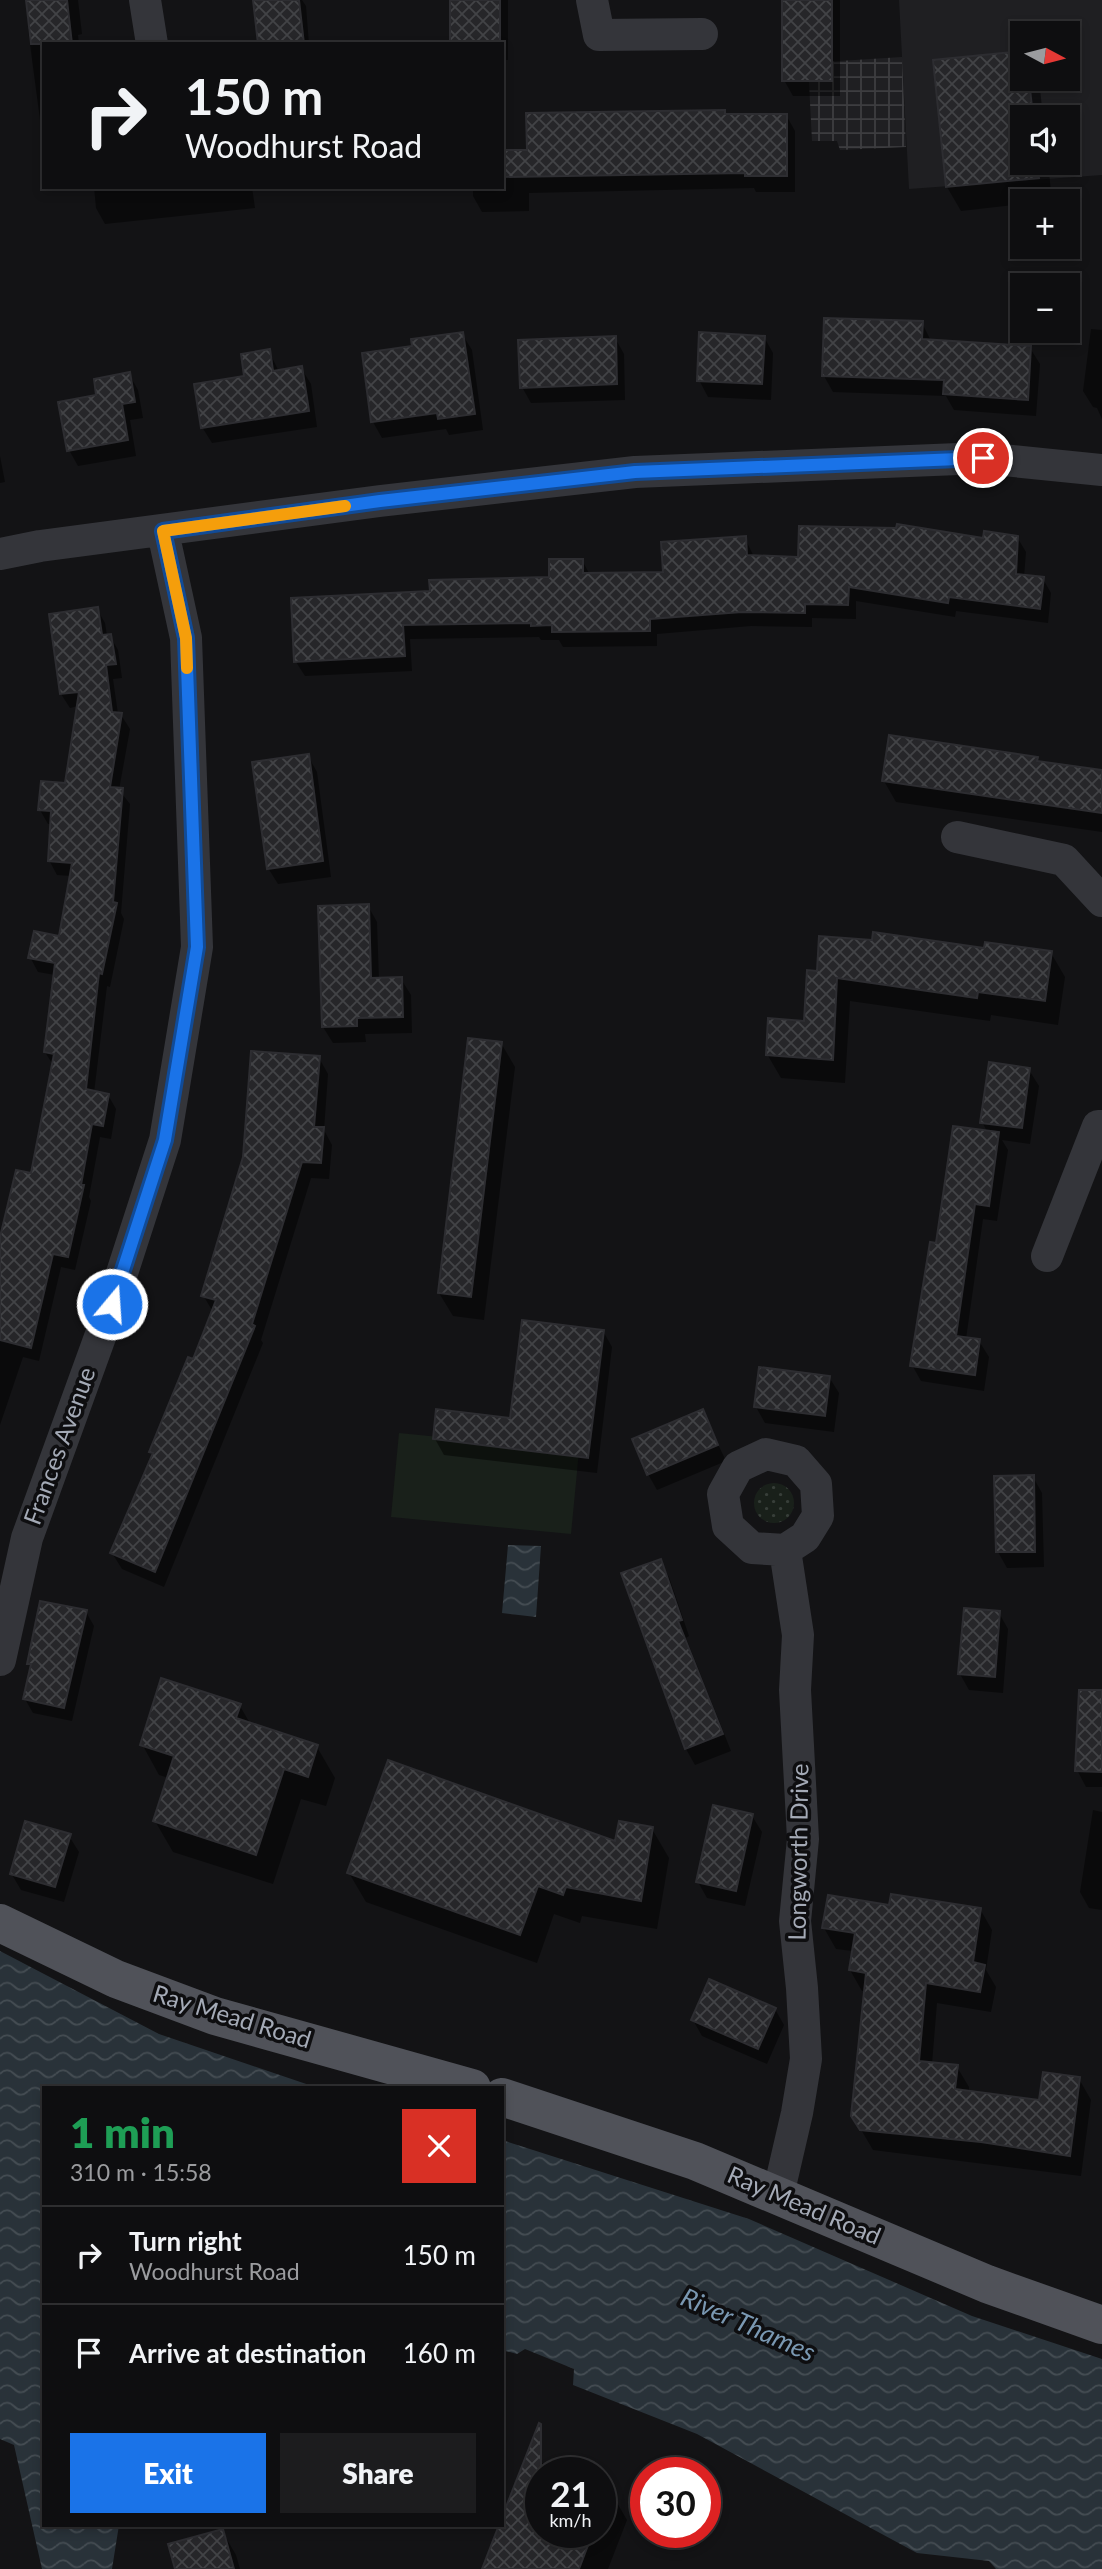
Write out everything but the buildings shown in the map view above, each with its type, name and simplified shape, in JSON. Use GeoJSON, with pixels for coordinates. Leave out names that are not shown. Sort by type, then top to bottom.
{"type":"FeatureCollection","features":[{"type":"Feature","properties":{"kind":"main road","name":"Ray Mead Road"},"geometry":{"type":"LineString","coordinates":[[0,1923],[116,1979],[215,2016],[465,2086]]}},
{"type":"Feature","properties":{"kind":"main road","name":"Ray Mead Road"},"geometry":{"type":"LineString","coordinates":[[504,2098],[695,2161],[988,2284],[1102,2325]]}},
{"type":"Feature","properties":{"kind":"street"},"geometry":{"type":"LineString","coordinates":[[145,0],[152,42]]}},
{"type":"Feature","properties":{"kind":"street"},"geometry":{"type":"LineString","coordinates":[[592,0],[599,35],[702,34]]}},
{"type":"Feature","properties":{"kind":"street"},"geometry":{"type":"LineString","coordinates":[[0,554],[40,546],[380,501],[635,472],[983,458],[1102,470]]}},
{"type":"Feature","properties":{"kind":"street","name":"Frances Avenue"},"geometry":{"type":"LineString","coordinates":[[0,1660],[27,1538],[112,1304],[165,1140],[197,947],[186,638],[163,531]]}},
{"type":"Feature","properties":{"kind":"street"},"geometry":{"type":"LineString","coordinates":[[957,837],[1064,860],[1102,901]]}},
{"type":"Feature","properties":{"kind":"street"},"geometry":{"type":"LineString","coordinates":[[1047,1256],[1098,1126],[1102,1126]]}},
{"type":"Feature","properties":{"kind":"street","name":"Longworth Drive"},"geometry":{"type":"LineString","coordinates":[[778,2195],[806,2059],[795,1921],[803,1839],[795,1690],[798,1635],[785,1550]]}},
{"type":"Feature","properties":{"kind":"shaded area"},"geometry":{"type":"Polygon","coordinates":[[[899,0],[1102,0],[1102,175],[909,189],[899,0]]]}},
{"type":"Feature","properties":{"kind":"shaded area"},"geometry":{"type":"Polygon","coordinates":[[[902,57],[906,147],[840,150],[837,141],[812,141],[808,63],[902,57]]]}},
{"type":"Feature","properties":{"kind":"shaded area"},"geometry":{"type":"Polygon","coordinates":[[[399,1433],[579,1451],[571,1534],[391,1517],[399,1433]]]}},
{"type":"Feature","properties":{"kind":"shaded area"},"geometry":{"type":"Polygon","coordinates":[[[774,1483],[782,1484],[788,1489],[793,1495],[793,1511],[788,1517],[782,1522],[774,1523],[766,1522],[760,1517],[755,1511],[754,1503],[755,1495],[760,1489],[766,1484],[774,1483]]]}},
{"type":"Feature","properties":{"kind":"water"},"geometry":{"type":"Polygon","coordinates":[[[508,1545],[541,1546],[536,1617],[502,1613],[508,1545]]]}},
{"type":"Feature","properties":{"kind":"water"},"geometry":{"type":"Polygon","coordinates":[[[0,1951],[159,2034],[312,2086],[42,2086],[42,2527],[119,2527],[112,2569],[42,2569],[14,2445],[0,2439],[0,1951]]]}},
{"type":"Feature","properties":{"kind":"water","name":"River Thames"},"geometry":{"type":"Polygon","coordinates":[[[504,2141],[749,2219],[972,2316],[1102,2359],[1102,2569],[996,2569],[989,2561],[917,2553],[697,2434],[573,2385],[574,2369],[525,2349],[517,2354],[504,2351],[504,2141]]]}},
{"type":"Feature","properties":{"kind":"slow traffic"},"geometry":{"type":"LineString","coordinates":[[187,668],[186,638],[163,531],[345,506]]}},
{"type":"Feature","properties":{"kind":"route"},"geometry":{"type":"LineString","coordinates":[[112,1304],[165,1140],[197,947],[186,638],[163,531],[380,501],[635,472],[983,458]]}}]}
